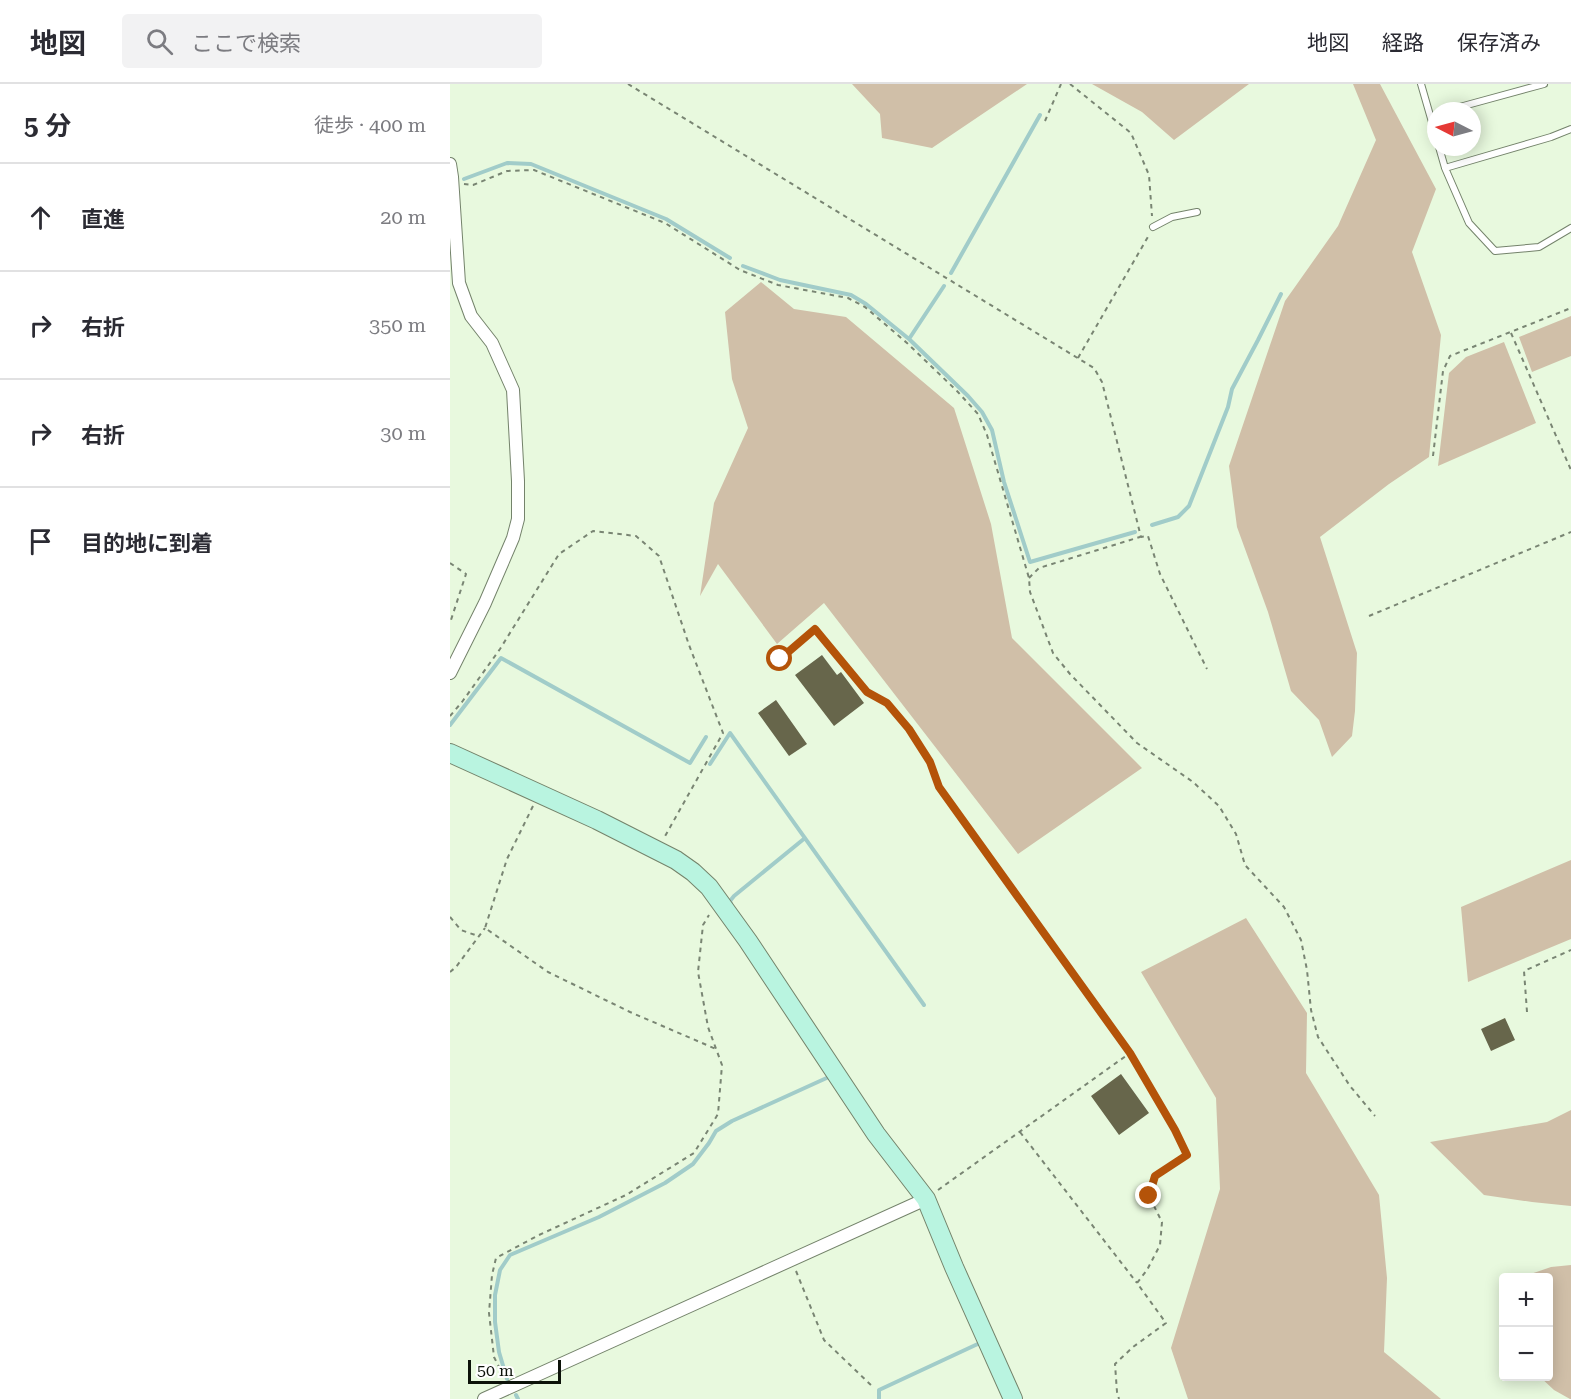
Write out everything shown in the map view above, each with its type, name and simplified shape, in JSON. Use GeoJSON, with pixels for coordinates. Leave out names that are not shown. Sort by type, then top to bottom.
{"type":"FeatureCollection","features":[{"type":"Feature","properties":{"kind":"street"},"geometry":{"type":"LineString","coordinates":[[450,164],[459,283],[471,316],[492,343],[513,390],[518,458],[518,519],[513,538],[485,603],[450,673]]}},
{"type":"Feature","properties":{"kind":"street"},"geometry":{"type":"LineString","coordinates":[[450,753],[597,820],[676,860],[701,880],[748,941],[876,1134],[926,1198],[1013,1399]]}},
{"type":"Feature","properties":{"kind":"street"},"geometry":{"type":"LineString","coordinates":[[484,1399],[926,1198]]}},
{"type":"Feature","properties":{"kind":"lane"},"geometry":{"type":"LineString","coordinates":[[1421,84],[1428,102]]}},
{"type":"Feature","properties":{"kind":"lane"},"geometry":{"type":"LineString","coordinates":[[1477,102],[1544,84]]}},
{"type":"Feature","properties":{"kind":"lane"},"geometry":{"type":"LineString","coordinates":[[1445,168],[1571,129]]}},
{"type":"Feature","properties":{"kind":"lane"},"geometry":{"type":"LineString","coordinates":[[1442,156],[1469,223],[1495,251],[1539,247],[1571,228]]}},
{"type":"Feature","properties":{"kind":"lane"},"geometry":{"type":"LineString","coordinates":[[1153,227],[1172,217],[1197,212]]}},
{"type":"Feature","properties":{"kind":"path"},"geometry":{"type":"LineString","coordinates":[[628,84],[1094,368],[1102,382],[1141,537]]}},
{"type":"Feature","properties":{"kind":"path"},"geometry":{"type":"LineString","coordinates":[[1046,121],[1061,84]]}},
{"type":"Feature","properties":{"kind":"path"},"geometry":{"type":"LineString","coordinates":[[1070,84],[1131,133],[1149,175],[1153,227],[1078,358]]}},
{"type":"Feature","properties":{"kind":"path"},"geometry":{"type":"LineString","coordinates":[[452,177],[456,184],[473,185],[507,171],[534,170],[665,223],[750,274],[778,285],[848,298],[865,307],[957,391],[978,414],[987,435],[1029,578],[1030,592],[1053,653],[1098,704],[1137,743],[1192,782],[1219,806],[1236,834],[1245,866],[1284,907],[1301,940],[1311,1010],[1318,1037],[1350,1086],[1375,1116]]}},
{"type":"Feature","properties":{"kind":"path"},"geometry":{"type":"LineString","coordinates":[[1433,456],[1443,371],[1450,356],[1571,308]]}},
{"type":"Feature","properties":{"kind":"path"},"geometry":{"type":"LineString","coordinates":[[1511,333],[1571,470]]}},
{"type":"Feature","properties":{"kind":"path"},"geometry":{"type":"LineString","coordinates":[[450,716],[500,649],[559,554],[593,531],[636,536],[659,556],[689,645],[723,733],[663,841]]}},
{"type":"Feature","properties":{"kind":"path"},"geometry":{"type":"LineString","coordinates":[[1369,616],[1571,532]]}},
{"type":"Feature","properties":{"kind":"path"},"geometry":{"type":"LineString","coordinates":[[1029,578],[1039,568],[1148,536],[1160,574],[1206,669]]}},
{"type":"Feature","properties":{"kind":"path"},"geometry":{"type":"LineString","coordinates":[[450,563],[466,574],[450,623]]}},
{"type":"Feature","properties":{"kind":"path"},"geometry":{"type":"LineString","coordinates":[[780,659],[815,629],[867,692],[887,703],[909,729],[930,762],[939,787],[1130,1053],[1175,1130],[1187,1155],[1155,1176],[1149,1196],[1162,1222],[1160,1245],[1147,1270],[1137,1283]]}},
{"type":"Feature","properties":{"kind":"path"},"geometry":{"type":"LineString","coordinates":[[450,972],[485,928],[507,859],[539,794]]}},
{"type":"Feature","properties":{"kind":"path"},"geometry":{"type":"LineString","coordinates":[[509,1388],[494,1356],[489,1313],[492,1275],[496,1258],[539,1235],[626,1195],[694,1153],[718,1114],[722,1065],[708,1027],[698,972],[703,925],[718,900]]}},
{"type":"Feature","properties":{"kind":"path"},"geometry":{"type":"LineString","coordinates":[[450,917],[461,930],[478,936]]}},
{"type":"Feature","properties":{"kind":"path"},"geometry":{"type":"LineString","coordinates":[[485,928],[548,972],[630,1012],[716,1049]]}},
{"type":"Feature","properties":{"kind":"path"},"geometry":{"type":"LineString","coordinates":[[1527,1012],[1524,971],[1571,951]]}},
{"type":"Feature","properties":{"kind":"path"},"geometry":{"type":"LineString","coordinates":[[926,1198],[1130,1053]]}},
{"type":"Feature","properties":{"kind":"path"},"geometry":{"type":"LineString","coordinates":[[1020,1132],[1166,1323],[1133,1347],[1115,1364],[1119,1399]]}},
{"type":"Feature","properties":{"kind":"path"},"geometry":{"type":"LineString","coordinates":[[791,1260],[824,1340],[873,1387]]}},
{"type":"Feature","properties":{"kind":"shaded area"},"geometry":{"type":"Polygon","coordinates":[[[852,84],[1027,84],[932,148],[882,138],[880,114],[852,84]]]}},
{"type":"Feature","properties":{"kind":"shaded area"},"geometry":{"type":"Polygon","coordinates":[[[1092,84],[1249,84],[1174,140],[1142,112],[1092,84]]]}},
{"type":"Feature","properties":{"kind":"shaded area"},"geometry":{"type":"Polygon","coordinates":[[[1353,84],[1380,84],[1436,189],[1412,252],[1441,335],[1429,457],[1389,484],[1320,537],[1357,653],[1352,736],[1332,757],[1319,720],[1291,691],[1268,612],[1237,527],[1229,466],[1285,301],[1338,226],[1376,140],[1353,84]]]}},
{"type":"Feature","properties":{"kind":"shaded area"},"geometry":{"type":"Polygon","coordinates":[[[761,282],[794,309],[846,317],[954,408],[991,524],[1012,638],[1142,768],[1018,854],[824,603],[777,644],[718,564],[700,596],[714,503],[748,428],[732,379],[725,312],[761,282]]]}},
{"type":"Feature","properties":{"kind":"shaded area"},"geometry":{"type":"Polygon","coordinates":[[[1571,316],[1571,356],[1532,372],[1519,337],[1571,316]]]}},
{"type":"Feature","properties":{"kind":"shaded area"},"geometry":{"type":"Polygon","coordinates":[[[1504,342],[1536,423],[1438,466],[1449,373],[1466,357],[1504,342]]]}},
{"type":"Feature","properties":{"kind":"shaded area"},"geometry":{"type":"Polygon","coordinates":[[[1571,860],[1571,939],[1468,982],[1461,907],[1571,860]]]}},
{"type":"Feature","properties":{"kind":"shaded area"},"geometry":{"type":"Polygon","coordinates":[[[1246,918],[1307,1013],[1306,1073],[1379,1195],[1387,1278],[1384,1352],[1441,1399],[1188,1399],[1171,1348],[1220,1189],[1216,1098],[1141,972],[1246,918]]]}},
{"type":"Feature","properties":{"kind":"shaded area"},"geometry":{"type":"Polygon","coordinates":[[[1571,1110],[1571,1206],[1484,1195],[1430,1142],[1547,1122],[1571,1110]]]}},
{"type":"Feature","properties":{"kind":"shaded area"},"geometry":{"type":"Polygon","coordinates":[[[1571,1265],[1571,1399],[1554,1390],[1544,1381],[1553,1381],[1553,1273],[1534,1273],[1551,1267],[1571,1265]]]}},
{"type":"Feature","properties":{"kind":"building"},"geometry":{"type":"Polygon","coordinates":[[[822,655],[837,675],[841,672],[864,703],[834,726],[795,675],[822,655]]]}},
{"type":"Feature","properties":{"kind":"building"},"geometry":{"type":"Polygon","coordinates":[[[776,700],[807,744],[789,756],[758,713],[776,700]]]}},
{"type":"Feature","properties":{"kind":"building"},"geometry":{"type":"Polygon","coordinates":[[[1505,1018],[1515,1040],[1491,1051],[1481,1029],[1505,1018]]]}},
{"type":"Feature","properties":{"kind":"building"},"geometry":{"type":"Polygon","coordinates":[[[1121,1074],[1149,1113],[1119,1135],[1091,1096],[1121,1074]]]}},
{"type":"Feature","properties":{"kind":"waterway"},"geometry":{"type":"LineString","coordinates":[[951,273],[1040,115]]}},
{"type":"Feature","properties":{"kind":"waterway"},"geometry":{"type":"LineString","coordinates":[[464,179],[507,163],[531,164],[666,219],[730,258]]}},
{"type":"Feature","properties":{"kind":"waterway"},"geometry":{"type":"LineString","coordinates":[[743,266],[780,280],[851,295],[866,304],[909,339]]}},
{"type":"Feature","properties":{"kind":"waterway"},"geometry":{"type":"LineString","coordinates":[[944,286],[909,339],[968,396],[982,412],[992,430],[1004,482],[1030,562],[1135,532]]}},
{"type":"Feature","properties":{"kind":"waterway"},"geometry":{"type":"LineString","coordinates":[[1152,525],[1178,517],[1189,506],[1228,407],[1232,389],[1281,294]]}},
{"type":"Feature","properties":{"kind":"waterway"},"geometry":{"type":"LineString","coordinates":[[450,725],[501,658],[690,763],[706,737]]}},
{"type":"Feature","properties":{"kind":"waterway"},"geometry":{"type":"LineString","coordinates":[[710,764],[730,733],[924,1005]]}},
{"type":"Feature","properties":{"kind":"waterway"},"geometry":{"type":"LineString","coordinates":[[731,904],[730,901],[734,896],[805,838]]}},
{"type":"Feature","properties":{"kind":"waterway"},"geometry":{"type":"LineString","coordinates":[[507,1379],[499,1352],[495,1322],[495,1295],[500,1270],[510,1255],[599,1217],[665,1183],[693,1164],[716,1131],[732,1121],[831,1076]]}},
{"type":"Feature","properties":{"kind":"waterway"},"geometry":{"type":"LineString","coordinates":[[879,1399],[879,1390],[982,1342]]}},
{"type":"Feature","properties":{"kind":"waterway"},"geometry":{"type":"LineString","coordinates":[[516,1395],[518,1399]]}},
{"type":"Feature","properties":{"kind":"route"},"geometry":{"type":"LineString","coordinates":[[780,659],[815,629],[867,692],[887,703],[909,729],[930,762],[939,787],[1130,1053],[1175,1130],[1187,1155],[1155,1176],[1149,1196]]}}]}
